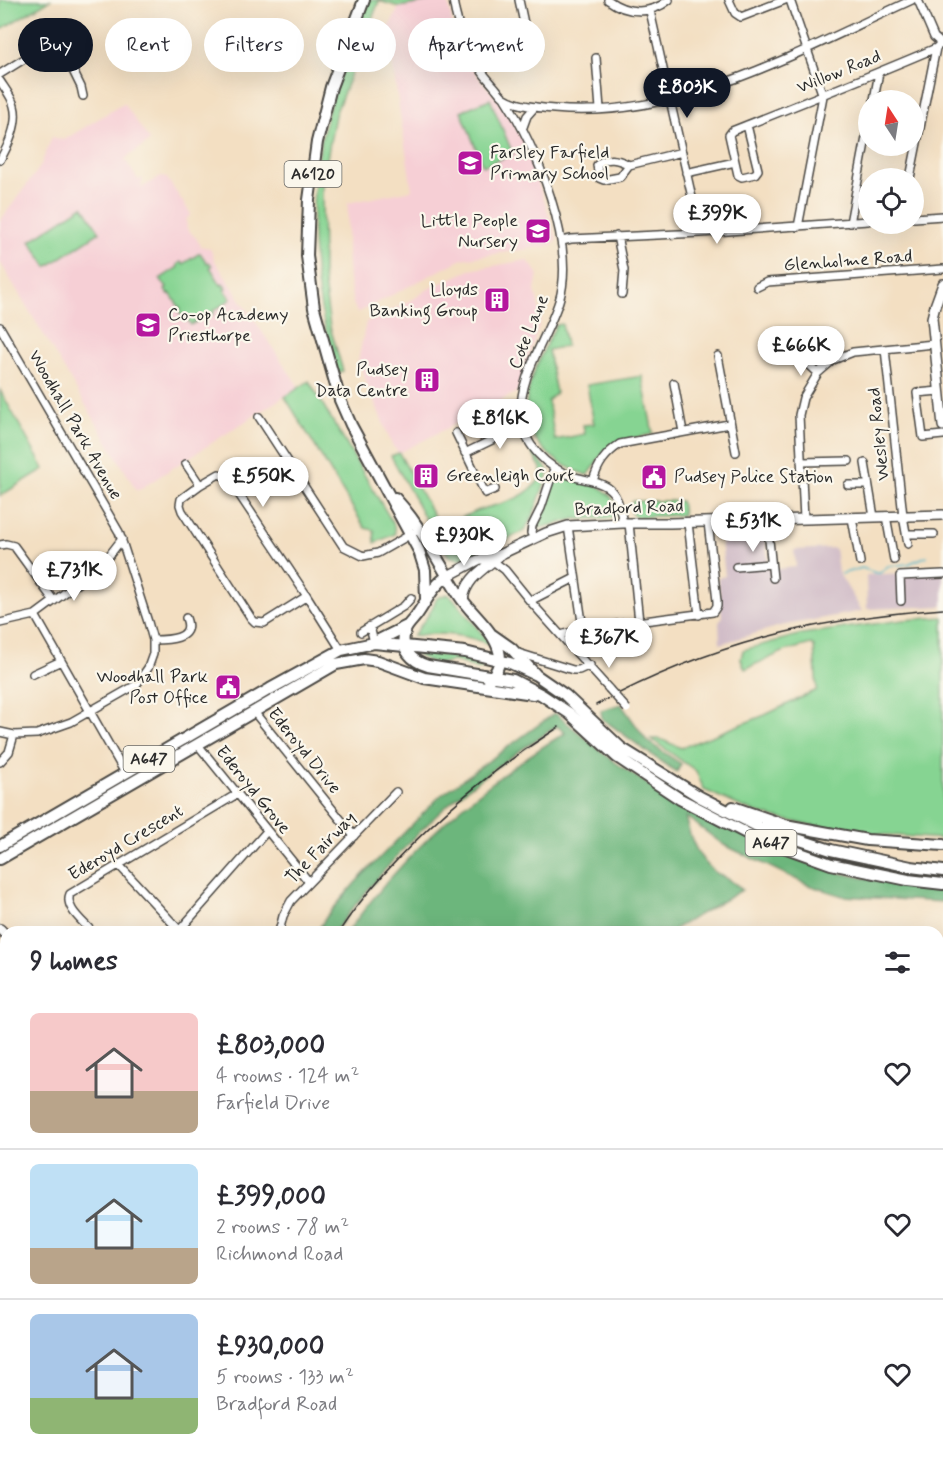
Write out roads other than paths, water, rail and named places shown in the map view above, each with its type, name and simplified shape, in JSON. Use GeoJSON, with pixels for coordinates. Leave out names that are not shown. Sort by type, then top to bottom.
{"type":"FeatureCollection","features":[{"type":"Feature","properties":{"kind":"highway","name":"A6120"},"geometry":{"type":"LineString","coordinates":[[364,0],[332,87],[317,142],[309,200],[307,256],[314,308],[340,400],[351,425],[387,489],[412,516],[426,578],[426,599]]}},
{"type":"Feature","properties":{"kind":"highway","name":"A6120"},"geometry":{"type":"LineString","coordinates":[[415,532],[448,576]]}},
{"type":"Feature","properties":{"kind":"highway"},"geometry":{"type":"LineString","coordinates":[[374,643],[407,626],[438,582],[448,576],[460,596],[491,634],[498,648],[500,659],[498,669],[482,684],[471,685]]}},
{"type":"Feature","properties":{"kind":"highway"},"geometry":{"type":"LineString","coordinates":[[426,599],[444,590],[460,596]]}},
{"type":"Feature","properties":{"kind":"highway"},"geometry":{"type":"LineString","coordinates":[[407,626],[405,646],[411,658],[422,664],[513,680],[542,695]]}},
{"type":"Feature","properties":{"kind":"highway","name":"A647"},"geometry":{"type":"LineString","coordinates":[[491,634],[514,651],[536,675]]}},
{"type":"Feature","properties":{"kind":"highway","name":"A647"},"geometry":{"type":"LineString","coordinates":[[0,846],[270,688],[341,650],[374,643],[465,652],[517,665],[565,695],[621,748],[699,797],[757,826],[831,850],[910,867],[943,871]]}},
{"type":"Feature","properties":{"kind":"highway","name":"A647"},"geometry":{"type":"LineString","coordinates":[[0,859],[336,664],[364,659],[390,664],[424,678],[542,695],[569,713],[617,756],[663,788],[750,835],[831,864],[943,885]]}},
{"type":"Feature","properties":{"kind":"highway"},"geometry":{"type":"LineString","coordinates":[[665,776],[724,804],[785,825],[867,840],[943,845]]}},
{"type":"Feature","properties":{"kind":"main road"},"geometry":{"type":"LineString","coordinates":[[942,290],[932,318],[934,344],[939,357],[939,391],[943,426]]}},
{"type":"Feature","properties":{"kind":"main road","name":"Bradford Road"},"geometry":{"type":"LineString","coordinates":[[460,596],[471,579],[497,558],[534,538],[568,526],[943,515]]}},
{"type":"Feature","properties":{"kind":"main road","name":"Bradford Road"},"geometry":{"type":"LineString","coordinates":[[448,576],[478,560],[497,558]]}},
{"type":"Feature","properties":{"kind":"street","name":"Cote Lane"},"geometry":{"type":"LineString","coordinates":[[453,0],[465,45],[479,69],[505,99],[523,127],[542,175],[562,241],[564,264],[559,300],[522,394],[523,425],[535,450],[554,469],[607,487],[619,502],[626,523],[639,622]]}},
{"type":"Feature","properties":{"kind":"street"},"geometry":{"type":"LineString","coordinates":[[519,0],[523,18]]}},
{"type":"Feature","properties":{"kind":"street"},"geometry":{"type":"LineString","coordinates":[[608,0],[618,7],[629,10],[650,11],[669,0]]}},
{"type":"Feature","properties":{"kind":"street"},"geometry":{"type":"LineString","coordinates":[[729,0],[735,13],[741,17],[785,0]]}},
{"type":"Feature","properties":{"kind":"street"},"geometry":{"type":"LineString","coordinates":[[790,0],[823,96],[798,227]]}},
{"type":"Feature","properties":{"kind":"street"},"geometry":{"type":"LineString","coordinates":[[505,99],[534,107],[567,110],[600,109],[670,100],[717,86],[912,0]]}},
{"type":"Feature","properties":{"kind":"street"},"geometry":{"type":"LineString","coordinates":[[912,168],[940,46],[918,0]]}},
{"type":"Feature","properties":{"kind":"street"},"geometry":{"type":"LineString","coordinates":[[650,11],[700,233]]}},
{"type":"Feature","properties":{"kind":"street","name":"Willow Road"},"geometry":{"type":"LineString","coordinates":[[747,125],[823,96],[940,46]]}},
{"type":"Feature","properties":{"kind":"street"},"geometry":{"type":"LineString","coordinates":[[596,58],[600,109]]}},
{"type":"Feature","properties":{"kind":"street"},"geometry":{"type":"LineString","coordinates":[[0,74],[18,63]]}},
{"type":"Feature","properties":{"kind":"street"},"geometry":{"type":"LineString","coordinates":[[74,72],[83,96]]}},
{"type":"Feature","properties":{"kind":"street"},"geometry":{"type":"LineString","coordinates":[[876,90],[879,72]]}},
{"type":"Feature","properties":{"kind":"street"},"geometry":{"type":"LineString","coordinates":[[0,81],[12,102],[15,115],[10,138],[0,160]]}},
{"type":"Feature","properties":{"kind":"street"},"geometry":{"type":"LineString","coordinates":[[523,127],[534,107]]}},
{"type":"Feature","properties":{"kind":"street"},"geometry":{"type":"LineString","coordinates":[[747,125],[758,170],[755,174],[742,177],[738,175],[729,135],[732,131],[747,125]]}},
{"type":"Feature","properties":{"kind":"street"},"geometry":{"type":"LineString","coordinates":[[629,165],[620,177],[604,180],[597,175],[597,165],[602,161],[615,159],[629,165],[682,152]]}},
{"type":"Feature","properties":{"kind":"street"},"geometry":{"type":"LineString","coordinates":[[850,223],[863,156]]}},
{"type":"Feature","properties":{"kind":"street"},"geometry":{"type":"LineString","coordinates":[[686,173],[735,162]]}},
{"type":"Feature","properties":{"kind":"street"},"geometry":{"type":"LineString","coordinates":[[924,217],[943,216]]}},
{"type":"Feature","properties":{"kind":"street"},"geometry":{"type":"LineString","coordinates":[[562,241],[858,222]]}},
{"type":"Feature","properties":{"kind":"street"},"geometry":{"type":"LineString","coordinates":[[617,236],[624,270],[622,294]]}},
{"type":"Feature","properties":{"kind":"street","name":"Glenholme Road"},"geometry":{"type":"LineString","coordinates":[[757,287],[767,282],[943,269]]}},
{"type":"Feature","properties":{"kind":"street"},"geometry":{"type":"LineString","coordinates":[[613,280],[623,282]]}},
{"type":"Feature","properties":{"kind":"street","name":"Woodhall Park Avenue"},"geometry":{"type":"LineString","coordinates":[[0,327],[122,539],[153,640]]}},
{"type":"Feature","properties":{"kind":"street"},"geometry":{"type":"LineString","coordinates":[[804,519],[799,415],[803,398],[818,373],[833,360],[853,352],[934,344]]}},
{"type":"Feature","properties":{"kind":"street"},"geometry":{"type":"LineString","coordinates":[[788,345],[818,373]]}},
{"type":"Feature","properties":{"kind":"street","name":"Wesley Road"},"geometry":{"type":"LineString","coordinates":[[885,349],[908,544]]}},
{"type":"Feature","properties":{"kind":"street"},"geometry":{"type":"LineString","coordinates":[[718,356],[736,452]]}},
{"type":"Feature","properties":{"kind":"street"},"geometry":{"type":"LineString","coordinates":[[674,383],[683,432]]}},
{"type":"Feature","properties":{"kind":"street"},"geometry":{"type":"LineString","coordinates":[[939,391],[917,393],[923,437],[943,435]]}},
{"type":"Feature","properties":{"kind":"street"},"geometry":{"type":"LineString","coordinates":[[259,417],[343,546],[363,556],[378,553],[415,532]]}},
{"type":"Feature","properties":{"kind":"street"},"geometry":{"type":"LineString","coordinates":[[593,481],[602,458],[620,444],[729,423]]}},
{"type":"Feature","properties":{"kind":"street"},"geometry":{"type":"LineString","coordinates":[[465,453],[523,425]]}},
{"type":"Feature","properties":{"kind":"street"},"geometry":{"type":"LineString","coordinates":[[456,433],[485,493],[495,489]]}},
{"type":"Feature","properties":{"kind":"street"},"geometry":{"type":"LineString","coordinates":[[801,462],[849,461]]}},
{"type":"Feature","properties":{"kind":"street"},"geometry":{"type":"LineString","coordinates":[[865,463],[874,517]]}},
{"type":"Feature","properties":{"kind":"street"},"geometry":{"type":"LineString","coordinates":[[186,464],[200,485]]}},
{"type":"Feature","properties":{"kind":"street"},"geometry":{"type":"LineString","coordinates":[[534,538],[531,526],[554,469]]}},
{"type":"Feature","properties":{"kind":"street"},"geometry":{"type":"LineString","coordinates":[[307,596],[264,623],[255,622],[182,511],[181,499],[219,474],[228,478],[307,596],[341,650]]}},
{"type":"Feature","properties":{"kind":"street"},"geometry":{"type":"LineString","coordinates":[[849,485],[868,484]]}},
{"type":"Feature","properties":{"kind":"street"},"geometry":{"type":"LineString","coordinates":[[886,516],[894,560]]}},
{"type":"Feature","properties":{"kind":"street"},"geometry":{"type":"LineString","coordinates":[[852,518],[860,562]]}},
{"type":"Feature","properties":{"kind":"street"},"geometry":{"type":"LineString","coordinates":[[767,521],[773,578]]}},
{"type":"Feature","properties":{"kind":"street"},"geometry":{"type":"LineString","coordinates":[[561,635],[583,629],[713,612],[717,606],[708,522]]}},
{"type":"Feature","properties":{"kind":"street"},"geometry":{"type":"LineString","coordinates":[[688,523],[699,615]]}},
{"type":"Feature","properties":{"kind":"street"},"geometry":{"type":"LineString","coordinates":[[568,526],[583,629]]}},
{"type":"Feature","properties":{"kind":"street"},"geometry":{"type":"LineString","coordinates":[[907,534],[934,534]]}},
{"type":"Feature","properties":{"kind":"street"},"geometry":{"type":"LineString","coordinates":[[0,623],[35,615],[101,566],[122,539]]}},
{"type":"Feature","properties":{"kind":"street"},"geometry":{"type":"LineString","coordinates":[[0,546],[6,544],[14,546],[54,601]]}},
{"type":"Feature","properties":{"kind":"street"},"geometry":{"type":"LineString","coordinates":[[497,558],[530,601],[590,665],[627,709]]}},
{"type":"Feature","properties":{"kind":"street"},"geometry":{"type":"LineString","coordinates":[[736,567],[771,564]]}},
{"type":"Feature","properties":{"kind":"street"},"geometry":{"type":"LineString","coordinates":[[901,601],[900,576],[943,574]]}},
{"type":"Feature","properties":{"kind":"street"},"geometry":{"type":"LineString","coordinates":[[530,601],[575,578]]}},
{"type":"Feature","properties":{"kind":"street"},"geometry":{"type":"LineString","coordinates":[[361,632],[404,606],[411,598]]}},
{"type":"Feature","properties":{"kind":"street"},"geometry":{"type":"LineString","coordinates":[[35,615],[125,773]]}},
{"type":"Feature","properties":{"kind":"street"},"geometry":{"type":"LineString","coordinates":[[0,732],[14,735],[37,734],[54,730],[90,713],[136,685],[148,668],[153,654],[153,640],[173,639],[182,635],[189,626],[186,618]]}},
{"type":"Feature","properties":{"kind":"street"},"geometry":{"type":"LineString","coordinates":[[370,626],[374,643]]}},
{"type":"Feature","properties":{"kind":"street"},"geometry":{"type":"LineString","coordinates":[[514,651],[573,670],[590,665]]}},
{"type":"Feature","properties":{"kind":"street"},"geometry":{"type":"LineString","coordinates":[[33,674],[61,662]]}},
{"type":"Feature","properties":{"kind":"street","name":"Ederoyd Drive"},"geometry":{"type":"LineString","coordinates":[[254,712],[354,836]]}},
{"type":"Feature","properties":{"kind":"street"},"geometry":{"type":"LineString","coordinates":[[0,762],[9,752],[14,735]]}},
{"type":"Feature","properties":{"kind":"street","name":"Ederoyd Grove"},"geometry":{"type":"LineString","coordinates":[[198,745],[309,882]]}},
{"type":"Feature","properties":{"kind":"street","name":"The Fairway"},"geometry":{"type":"LineString","coordinates":[[280,926],[291,901],[396,792]]}},
{"type":"Feature","properties":{"kind":"street","name":"Ederoyd Crescent"},"geometry":{"type":"LineString","coordinates":[[87,926],[70,906],[69,896],[72,892],[237,794]]}},
{"type":"Feature","properties":{"kind":"street"},"geometry":{"type":"LineString","coordinates":[[182,926],[267,831]]}},
{"type":"Feature","properties":{"kind":"street"},"geometry":{"type":"LineString","coordinates":[[118,864],[174,926]]}},
{"type":"Feature","properties":{"kind":"waterway"},"geometry":{"type":"LineString","coordinates":[[841,574],[862,568],[880,573],[888,566],[908,564],[927,556]]}},
{"type":"Feature","properties":{"kind":"railway"},"geometry":{"type":"LineString","coordinates":[[596,705],[681,665],[764,638],[806,627],[895,613],[943,609]]}},
{"type":"Feature","properties":{"kind":"railway"},"geometry":{"type":"LineString","coordinates":[[343,926],[384,874],[445,813],[511,759],[559,727]]}},
{"type":"Feature","properties":{"kind":"place","name":"Farsley Farfield Primary School"},"geometry":{"type":"Point","coordinates":[470,163]}},
{"type":"Feature","properties":{"kind":"place","name":"Little People Nursery"},"geometry":{"type":"Point","coordinates":[538,231]}},
{"type":"Feature","properties":{"kind":"place","name":"Lloyds Banking Group"},"geometry":{"type":"Point","coordinates":[497,300]}},
{"type":"Feature","properties":{"kind":"place","name":"Co-op Academy Priesthorpe"},"geometry":{"type":"Point","coordinates":[148,325]}},
{"type":"Feature","properties":{"kind":"place","name":"Pudsey Data Centre"},"geometry":{"type":"Point","coordinates":[427,380]}},
{"type":"Feature","properties":{"kind":"place","name":"Greenleigh Court"},"geometry":{"type":"Point","coordinates":[426,476]}},
{"type":"Feature","properties":{"kind":"place","name":"Pudsey Police Station"},"geometry":{"type":"Point","coordinates":[654,477]}},
{"type":"Feature","properties":{"kind":"place","name":"Woodhall Park Post Office"},"geometry":{"type":"Point","coordinates":[228,687]}}]}
